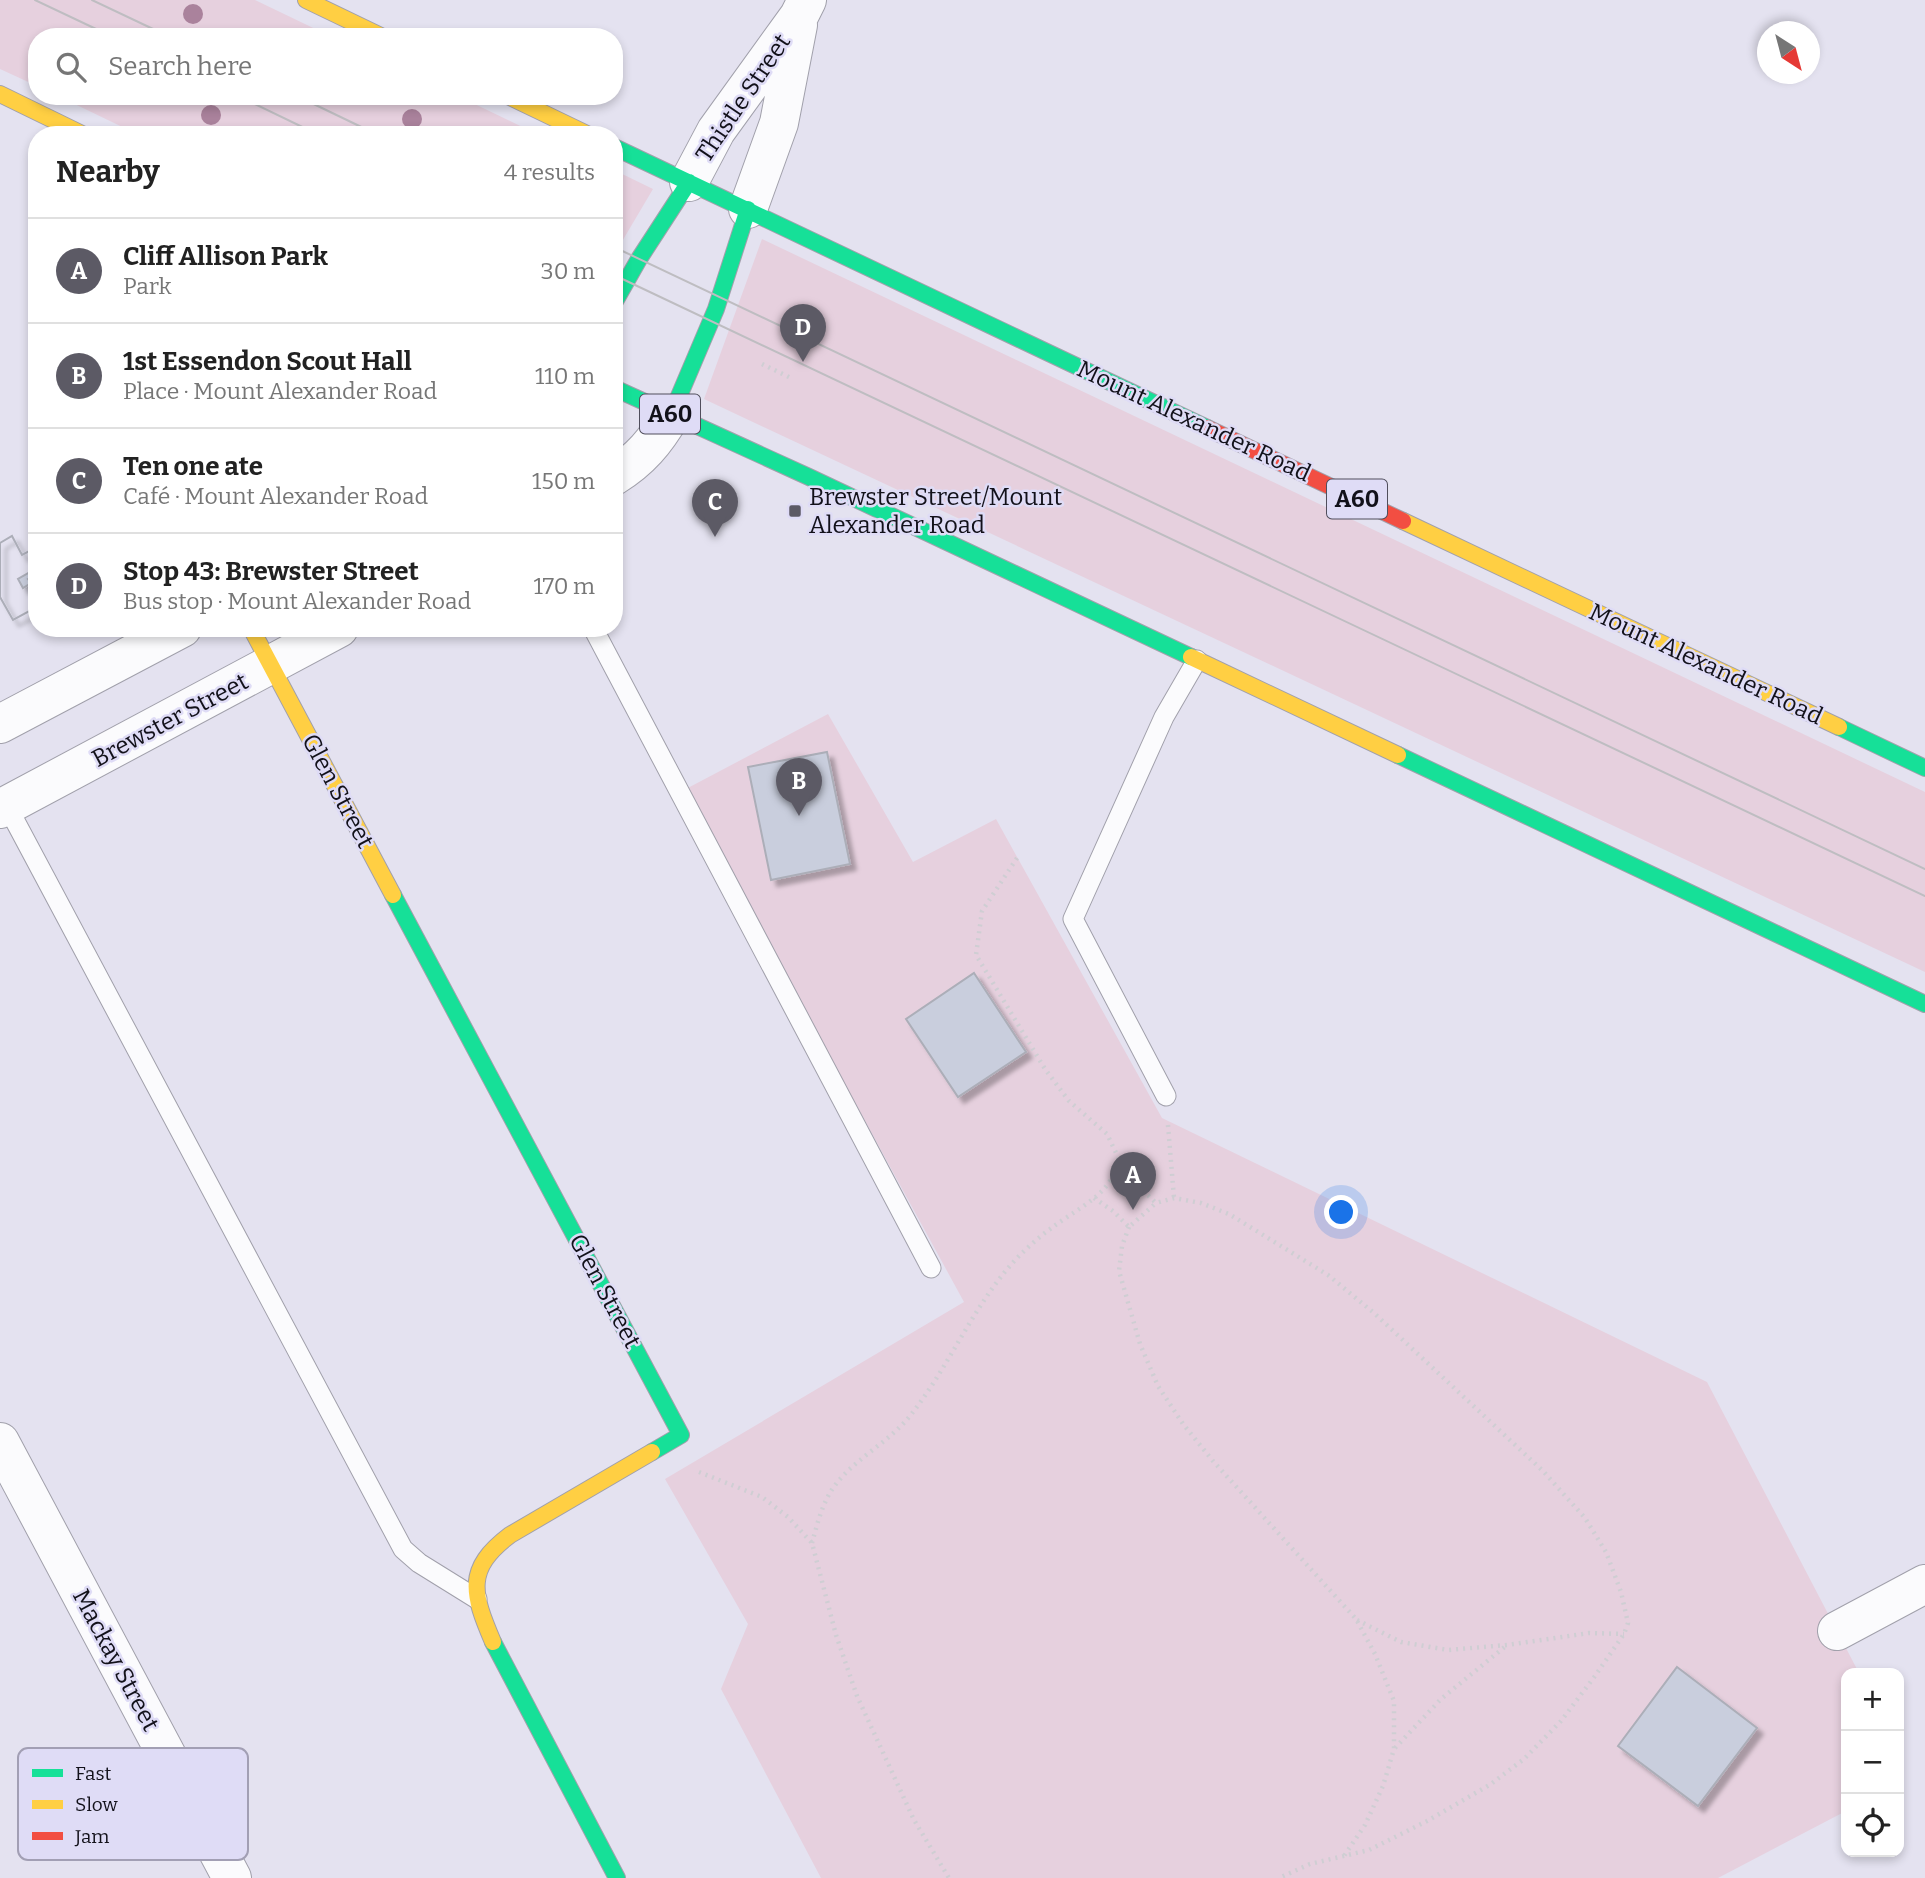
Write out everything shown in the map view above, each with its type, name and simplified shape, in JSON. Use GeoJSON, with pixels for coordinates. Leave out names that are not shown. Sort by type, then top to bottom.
{"type":"FeatureCollection","features":[{"type":"Feature","properties":{"kind":"main road"},"geometry":{"type":"LineString","coordinates":[[306,0],[364,28]]}},
{"type":"Feature","properties":{"kind":"main road"},"geometry":{"type":"LineString","coordinates":[[0,94],[66,126]]}},
{"type":"Feature","properties":{"kind":"main road"},"geometry":{"type":"LineString","coordinates":[[527,105],[570,126]]}},
{"type":"Feature","properties":{"kind":"main road","name":"Mount Alexander Road"},"geometry":{"type":"LineString","coordinates":[[623,151],[1925,768]]}},
{"type":"Feature","properties":{"kind":"main road"},"geometry":{"type":"LineString","coordinates":[[623,287],[689,181]]}},
{"type":"Feature","properties":{"kind":"main road"},"geometry":{"type":"LineString","coordinates":[[671,415],[720,298],[748,209]]}},
{"type":"Feature","properties":{"kind":"main road","name":"A60"},"geometry":{"type":"LineString","coordinates":[[623,391],[1925,1003]]}},
{"type":"Feature","properties":{"kind":"main road","name":"Glen Street"},"geometry":{"type":"LineString","coordinates":[[256,637],[681,1435]]}},
{"type":"Feature","properties":{"kind":"main road"},"geometry":{"type":"LineString","coordinates":[[617,1878],[494,1646],[477,1599],[478,1568],[490,1550],[510,1535],[681,1435]]}},
{"type":"Feature","properties":{"kind":"street","name":"Thistle Street"},"geometry":{"type":"LineString","coordinates":[[689,181],[716,131],[803,8]]}},
{"type":"Feature","properties":{"kind":"street","name":"Thistle Street"},"geometry":{"type":"LineString","coordinates":[[748,209],[779,123],[803,8]]}},
{"type":"Feature","properties":{"kind":"street"},"geometry":{"type":"LineString","coordinates":[[623,469],[644,454],[658,438],[671,415]]}},
{"type":"Feature","properties":{"kind":"street"},"geometry":{"type":"LineString","coordinates":[[0,724],[165,637]]}},
{"type":"Feature","properties":{"kind":"street","name":"Brewster Street"},"geometry":{"type":"LineString","coordinates":[[3,808],[323,637]]}},
{"type":"Feature","properties":{"kind":"street","name":"Mackay Street"},"geometry":{"type":"LineString","coordinates":[[0,1442],[163,1748]]}},
{"type":"Feature","properties":{"kind":"street"},"geometry":{"type":"LineString","coordinates":[[1837,1631],[1925,1584]]}},
{"type":"Feature","properties":{"kind":"street","name":"Mackay Street"},"geometry":{"type":"LineString","coordinates":[[222,1860],[232,1878]]}},
{"type":"Feature","properties":{"kind":"lane"},"geometry":{"type":"LineString","coordinates":[[598,637],[931,1268]]}},
{"type":"Feature","properties":{"kind":"lane"},"geometry":{"type":"LineString","coordinates":[[1166,1096],[1073,919],[1164,718],[1197,660]]}},
{"type":"Feature","properties":{"kind":"lane"},"geometry":{"type":"LineString","coordinates":[[3,808],[403,1549],[419,1563],[477,1599]]}},
{"type":"Feature","properties":{"kind":"path"},"geometry":{"type":"LineString","coordinates":[[762,364],[790,378]]}},
{"type":"Feature","properties":{"kind":"path"},"geometry":{"type":"LineString","coordinates":[[1017,858],[982,911],[976,955],[1045,1069],[1069,1101],[1107,1134],[1120,1161],[1138,1186],[1156,1203]]}},
{"type":"Feature","properties":{"kind":"path"},"geometry":{"type":"LineString","coordinates":[[1166,1096],[1174,1198]]}},
{"type":"Feature","properties":{"kind":"path"},"geometry":{"type":"LineString","coordinates":[[812,1543],[832,1489],[912,1415],[934,1384],[959,1336],[1016,1259],[1049,1230],[1094,1198],[1110,1182],[1120,1161]]}},
{"type":"Feature","properties":{"kind":"path"},"geometry":{"type":"LineString","coordinates":[[1094,1198],[1113,1211],[1129,1227]]}},
{"type":"Feature","properties":{"kind":"path"},"geometry":{"type":"LineString","coordinates":[[1279,1878],[1310,1864],[1344,1857],[1369,1850],[1491,1784],[1524,1759],[1561,1721],[1624,1634],[1628,1623],[1621,1592],[1606,1552],[1585,1518],[1534,1463],[1374,1313],[1328,1275],[1228,1214],[1201,1202],[1174,1198],[1156,1203],[1129,1227],[1122,1246],[1119,1271],[1140,1344],[1158,1386],[1182,1423],[1213,1461],[1356,1619],[1375,1654],[1394,1701],[1394,1749],[1383,1786],[1364,1825],[1344,1857]]}},
{"type":"Feature","properties":{"kind":"path"},"geometry":{"type":"LineString","coordinates":[[681,1435],[686,1467],[762,1497],[788,1517],[812,1543],[836,1635],[857,1696],[914,1820],[949,1878]]}},
{"type":"Feature","properties":{"kind":"path"},"geometry":{"type":"LineString","coordinates":[[1356,1619],[1401,1642],[1448,1650],[1589,1633],[1624,1634]]}},
{"type":"Feature","properties":{"kind":"path"},"geometry":{"type":"LineString","coordinates":[[1394,1749],[1441,1699],[1507,1645]]}},
{"type":"Feature","properties":{"kind":"shaded area"},"geometry":{"type":"Polygon","coordinates":[[[0,0],[255,0],[313,28],[28,28],[28,82],[0,69],[0,0]]]}},
{"type":"Feature","properties":{"kind":"shaded area"},"geometry":{"type":"Polygon","coordinates":[[[77,105],[477,105],[520,126],[120,126],[77,105]]]}},
{"type":"Feature","properties":{"kind":"shaded area"},"geometry":{"type":"Polygon","coordinates":[[[623,174],[653,189],[623,240],[623,174]]]}},
{"type":"Feature","properties":{"kind":"shaded area"},"geometry":{"type":"Polygon","coordinates":[[[762,239],[1925,792],[1925,972],[704,399],[762,239]]]}},
{"type":"Feature","properties":{"kind":"shaded area"},"geometry":{"type":"Polygon","coordinates":[[[828,714],[913,862],[996,819],[1162,1118],[1707,1382],[1856,1668],[1841,1668],[1841,1814],[1718,1878],[821,1878],[721,1689],[748,1624],[665,1479],[964,1302],[684,790],[828,714]]]}},
{"type":"Feature","properties":{"kind":"building"},"geometry":{"type":"Polygon","coordinates":[[[12,536],[22,555],[28,552],[28,573],[18,579],[23,588],[28,585],[28,612],[13,620],[0,597],[0,543],[12,536]]]}},
{"type":"Feature","properties":{"kind":"building"},"geometry":{"type":"Polygon","coordinates":[[[12,536],[22,555],[28,552],[28,612],[13,620],[0,597],[0,543],[12,536]]]}},
{"type":"Feature","properties":{"kind":"building"},"geometry":{"type":"Polygon","coordinates":[[[827,752],[850,864],[771,880],[748,767],[827,752]]]}},
{"type":"Feature","properties":{"kind":"building"},"geometry":{"type":"Polygon","coordinates":[[[974,973],[1026,1052],[958,1097],[906,1019],[974,973]]]}},
{"type":"Feature","properties":{"kind":"building"},"geometry":{"type":"Polygon","coordinates":[[[1677,1667],[1757,1728],[1698,1806],[1618,1746],[1677,1667]]]}},
{"type":"Feature","properties":{"kind":"tram line"},"geometry":{"type":"LineString","coordinates":[[35,0],[94,28]]}},
{"type":"Feature","properties":{"kind":"tram line"},"geometry":{"type":"LineString","coordinates":[[92,0],[151,28]]}},
{"type":"Feature","properties":{"kind":"tram line"},"geometry":{"type":"LineString","coordinates":[[257,105],[300,126]]}},
{"type":"Feature","properties":{"kind":"tram line"},"geometry":{"type":"LineString","coordinates":[[316,105],[359,126]]}},
{"type":"Feature","properties":{"kind":"tram line"},"geometry":{"type":"LineString","coordinates":[[623,251],[1925,869]]}},
{"type":"Feature","properties":{"kind":"tram line"},"geometry":{"type":"LineString","coordinates":[[623,279],[1925,896]]}},
{"type":"Feature","properties":{"kind":"traffic: fast"},"geometry":{"type":"LineString","coordinates":[[623,151],[1207,428]]}},
{"type":"Feature","properties":{"kind":"traffic: fast"},"geometry":{"type":"LineString","coordinates":[[623,287],[689,182]]}},
{"type":"Feature","properties":{"kind":"traffic: fast"},"geometry":{"type":"LineString","coordinates":[[671,415],[716,309],[748,209]]}},
{"type":"Feature","properties":{"kind":"traffic: fast"},"geometry":{"type":"LineString","coordinates":[[623,392],[1191,657]]}},
{"type":"Feature","properties":{"kind":"traffic: fast"},"geometry":{"type":"LineString","coordinates":[[1839,727],[1925,768]]}},
{"type":"Feature","properties":{"kind":"traffic: fast"},"geometry":{"type":"LineString","coordinates":[[1398,755],[1925,1004]]}},
{"type":"Feature","properties":{"kind":"traffic: fast"},"geometry":{"type":"LineString","coordinates":[[393,895],[681,1435],[652,1452]]}},
{"type":"Feature","properties":{"kind":"traffic: fast"},"geometry":{"type":"LineString","coordinates":[[493,1642],[617,1878]]}},
{"type":"Feature","properties":{"kind":"traffic: slow"},"geometry":{"type":"LineString","coordinates":[[306,0],[364,28]]}},
{"type":"Feature","properties":{"kind":"traffic: slow"},"geometry":{"type":"LineString","coordinates":[[0,94],[66,126]]}},
{"type":"Feature","properties":{"kind":"traffic: slow"},"geometry":{"type":"LineString","coordinates":[[527,105],[570,126]]}},
{"type":"Feature","properties":{"kind":"traffic: slow"},"geometry":{"type":"LineString","coordinates":[[1403,521],[1839,727]]}},
{"type":"Feature","properties":{"kind":"traffic: slow"},"geometry":{"type":"LineString","coordinates":[[256,637],[393,895]]}},
{"type":"Feature","properties":{"kind":"traffic: slow"},"geometry":{"type":"LineString","coordinates":[[1191,657],[1398,755]]}},
{"type":"Feature","properties":{"kind":"traffic: slow"},"geometry":{"type":"LineString","coordinates":[[493,1642],[480,1609],[477,1583],[479,1571],[495,1547],[510,1535],[652,1452]]}},
{"type":"Feature","properties":{"kind":"traffic: jam"},"geometry":{"type":"LineString","coordinates":[[1207,428],[1403,521]]}},
{"type":"Feature","properties":{"kind":"place","name":"Stop 43: Brewster Street"},"geometry":{"type":"Point","coordinates":[803,362]}},
{"type":"Feature","properties":{"kind":"place","name":"Brewster Street/Mount Alexander Road"},"geometry":{"type":"Point","coordinates":[795,511]}},
{"type":"Feature","properties":{"kind":"place","name":"Ten one ate"},"geometry":{"type":"Point","coordinates":[715,537]}},
{"type":"Feature","properties":{"kind":"place","name":"1st Essendon Scout Hall"},"geometry":{"type":"Point","coordinates":[799,816]}},
{"type":"Feature","properties":{"kind":"place","name":"Cliff Allison Park"},"geometry":{"type":"Point","coordinates":[1133,1210]}}]}
